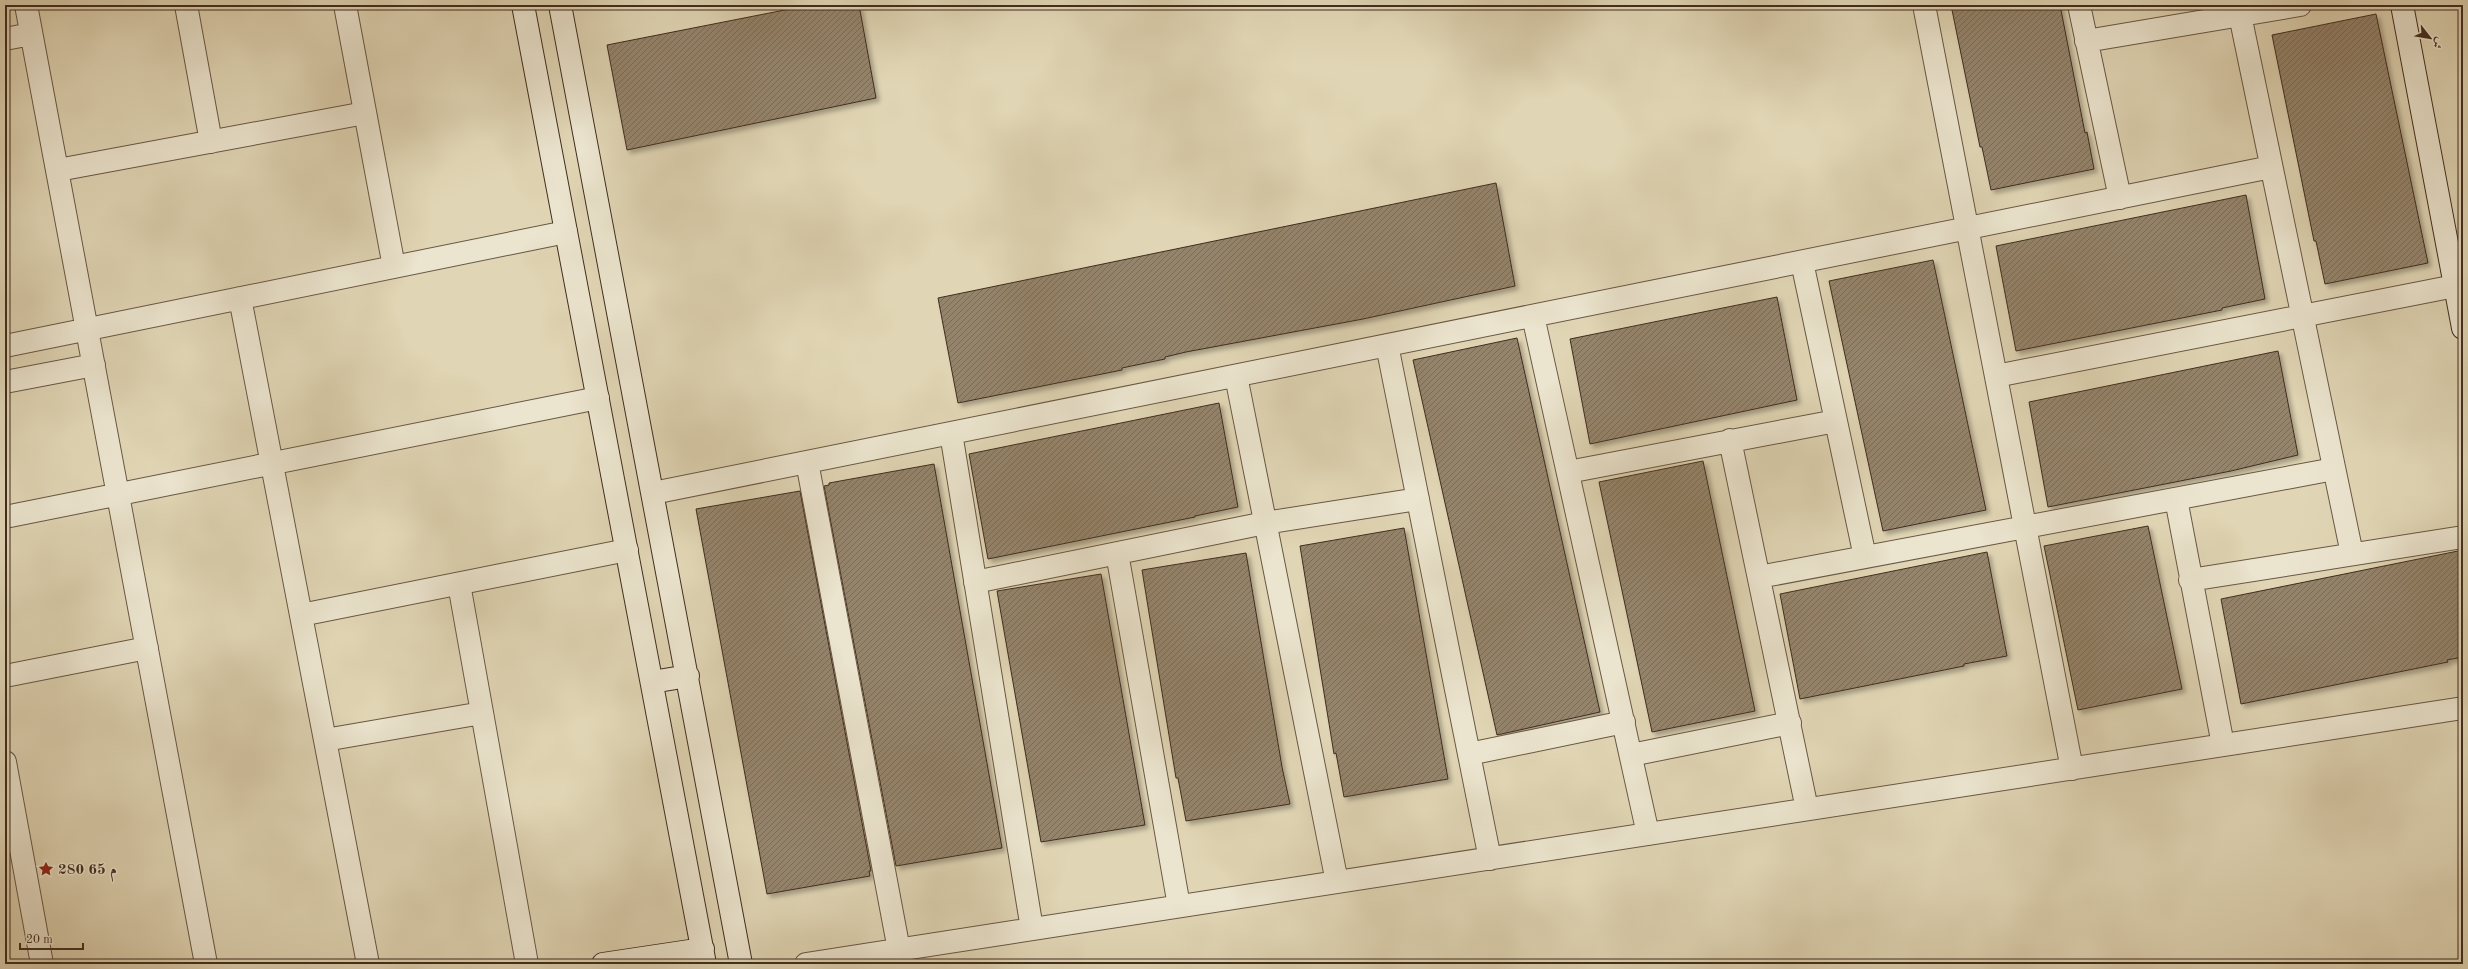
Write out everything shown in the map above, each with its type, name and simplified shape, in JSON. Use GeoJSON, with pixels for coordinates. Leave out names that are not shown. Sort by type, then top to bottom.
{"type":"FeatureCollection","features":[{"type":"Feature","properties":{"kind":"street"},"geometry":{"type":"LineString","coordinates":[[26,5],[206,964]]}},
{"type":"Feature","properties":{"kind":"street"},"geometry":{"type":"LineString","coordinates":[[186,5],[211,142]]}},
{"type":"Feature","properties":{"kind":"street"},"geometry":{"type":"LineString","coordinates":[[345,5],[394,267]]}},
{"type":"Feature","properties":{"kind":"street"},"geometry":{"type":"LineString","coordinates":[[523,5],[704,957],[603,964]]}},
{"type":"Feature","properties":{"kind":"street"},"geometry":{"type":"LineString","coordinates":[[560,5],[654,493],[741,964]]}},
{"type":"Feature","properties":{"kind":"street"},"geometry":{"type":"LineString","coordinates":[[1924,5],[2072,768]]}},
{"type":"Feature","properties":{"kind":"street"},"geometry":{"type":"LineString","coordinates":[[2079,5],[2120,198]]}},
{"type":"Feature","properties":{"kind":"street"},"geometry":{"type":"LineString","coordinates":[[2086,41],[2300,5]]}},
{"type":"Feature","properties":{"kind":"street"},"geometry":{"type":"LineString","coordinates":[[2402,5],[2463,328]]}},
{"type":"Feature","properties":{"kind":"street"},"geometry":{"type":"LineString","coordinates":[[2240,15],[2352,554]]}},
{"type":"Feature","properties":{"kind":"street"},"geometry":{"type":"LineString","coordinates":[[5,39],[31,34]]}},
{"type":"Feature","properties":{"kind":"street"},"geometry":{"type":"LineString","coordinates":[[58,170],[365,113]]}},
{"type":"Feature","properties":{"kind":"street"},"geometry":{"type":"LineString","coordinates":[[654,493],[2271,167]]}},
{"type":"Feature","properties":{"kind":"street"},"geometry":{"type":"LineString","coordinates":[[5,346],[566,232]]}},
{"type":"Feature","properties":{"kind":"street"},"geometry":{"type":"LineString","coordinates":[[1802,262],[1865,557]]}},
{"type":"Feature","properties":{"kind":"street"},"geometry":{"type":"LineString","coordinates":[[1996,376],[2455,286]]}},
{"type":"Feature","properties":{"kind":"street"},"geometry":{"type":"LineString","coordinates":[[240,298],[368,964]]}},
{"type":"Feature","properties":{"kind":"street"},"geometry":{"type":"LineString","coordinates":[[1533,316],[1648,834]]}},
{"type":"Feature","properties":{"kind":"street"},"geometry":{"type":"LineString","coordinates":[[1387,345],[1490,858]]}},
{"type":"Feature","properties":{"kind":"street"},"geometry":{"type":"LineString","coordinates":[[5,382],[94,365]]}},
{"type":"Feature","properties":{"kind":"street"},"geometry":{"type":"LineString","coordinates":[[1236,376],[1336,882]]}},
{"type":"Feature","properties":{"kind":"street"},"geometry":{"type":"LineString","coordinates":[[5,517],[598,398]]}},
{"type":"Feature","properties":{"kind":"street"},"geometry":{"type":"LineString","coordinates":[[1568,472],[1836,421]]}},
{"type":"Feature","properties":{"kind":"street"},"geometry":{"type":"LineString","coordinates":[[951,433],[1032,929]]}},
{"type":"Feature","properties":{"kind":"street"},"geometry":{"type":"LineString","coordinates":[[1730,440],[1807,809]]}},
{"type":"Feature","properties":{"kind":"street"},"geometry":{"type":"LineString","coordinates":[[807,462],[899,950]]}},
{"type":"Feature","properties":{"kind":"street"},"geometry":{"type":"LineString","coordinates":[[1759,576],[2334,469]]}},
{"type":"Feature","properties":{"kind":"street"},"geometry":{"type":"LineString","coordinates":[[975,582],[1265,523],[1418,499]]}},
{"type":"Feature","properties":{"kind":"street"},"geometry":{"type":"LineString","coordinates":[[2176,499],[2190,580],[2223,745]]}},
{"type":"Feature","properties":{"kind":"street"},"geometry":{"type":"LineString","coordinates":[[2190,580],[2463,537]]}},
{"type":"Feature","properties":{"kind":"street"},"geometry":{"type":"LineString","coordinates":[[301,615],[627,550]]}},
{"type":"Feature","properties":{"kind":"street"},"geometry":{"type":"LineString","coordinates":[[1117,553],[1179,906]]}},
{"type":"Feature","properties":{"kind":"street"},"geometry":{"type":"LineString","coordinates":[[459,584],[527,964]]}},
{"type":"Feature","properties":{"kind":"street"},"geometry":{"type":"LineString","coordinates":[[5,676],[147,648]]}},
{"type":"Feature","properties":{"kind":"street"},"geometry":{"type":"LineString","coordinates":[[652,682],[688,676]]}},
{"type":"Feature","properties":{"kind":"street"},"geometry":{"type":"LineString","coordinates":[[806,964],[2463,708]]}},
{"type":"Feature","properties":{"kind":"street"},"geometry":{"type":"LineString","coordinates":[[325,740],[482,713]]}},
{"type":"Feature","properties":{"kind":"street"},"geometry":{"type":"LineString","coordinates":[[1469,754],[1624,722]]}},
{"type":"Feature","properties":{"kind":"street"},"geometry":{"type":"LineString","coordinates":[[1631,755],[1790,723]]}},
{"type":"Feature","properties":{"kind":"street"},"geometry":{"type":"LineString","coordinates":[[5,762],[9,806],[42,964]]}},
{"type":"Feature","properties":{"kind":"building"},"geometry":{"type":"Polygon","coordinates":[[[810,5],[859,5],[876,98],[627,150],[607,45],[810,5]]]}},
{"type":"Feature","properties":{"kind":"building"},"geometry":{"type":"Polygon","coordinates":[[[1951,5],[2060,5],[2085,133],[2087,132],[2094,169],[1991,190],[1982,147],[1980,147],[1951,5]]]}},
{"type":"Feature","properties":{"kind":"building"},"geometry":{"type":"Polygon","coordinates":[[[2376,14],[2428,263],[2325,284],[2316,241],[2314,241],[2272,35],[2376,14]]]}},
{"type":"Feature","properties":{"kind":"building"},"geometry":{"type":"Polygon","coordinates":[[[1496,183],[1515,286],[1363,319],[1186,352],[1165,357],[1165,359],[1122,368],[1122,370],[958,403],[938,298],[1496,183]]]}},
{"type":"Feature","properties":{"kind":"building"},"geometry":{"type":"Polygon","coordinates":[[[2246,195],[2265,299],[2222,308],[2222,310],[2016,351],[1996,246],[2246,195]]]}},
{"type":"Feature","properties":{"kind":"building"},"geometry":{"type":"Polygon","coordinates":[[[1933,260],[1986,510],[1883,531],[1829,281],[1933,260]]]}},
{"type":"Feature","properties":{"kind":"building"},"geometry":{"type":"Polygon","coordinates":[[[1777,297],[1797,400],[1590,444],[1570,339],[1777,297]]]}},
{"type":"Feature","properties":{"kind":"building"},"geometry":{"type":"Polygon","coordinates":[[[1517,338],[1600,712],[1497,735],[1413,360],[1517,338]]]}},
{"type":"Feature","properties":{"kind":"building"},"geometry":{"type":"Polygon","coordinates":[[[2278,351],[2298,455],[2231,471],[2048,507],[2029,402],[2278,351]]]}},
{"type":"Feature","properties":{"kind":"building"},"geometry":{"type":"Polygon","coordinates":[[[1219,403],[1238,507],[988,559],[969,454],[1219,403]]]}},
{"type":"Feature","properties":{"kind":"building"},"geometry":{"type":"Polygon","coordinates":[[[1703,461],[1755,711],[1652,732],[1599,482],[1703,461]]]}},
{"type":"Feature","properties":{"kind":"building"},"geometry":{"type":"Polygon","coordinates":[[[934,464],[1002,848],[896,866],[824,486],[829,485],[829,483],[934,464]]]}},
{"type":"Feature","properties":{"kind":"building"},"geometry":{"type":"Polygon","coordinates":[[[800,491],[871,871],[869,871],[870,876],[767,894],[696,509],[800,491]]]}},
{"type":"Feature","properties":{"kind":"building"},"geometry":{"type":"Polygon","coordinates":[[[2148,526],[2182,689],[2078,710],[2044,546],[2148,526]]]}},
{"type":"Feature","properties":{"kind":"building"},"geometry":{"type":"Polygon","coordinates":[[[1404,528],[1448,779],[1344,797],[1336,753],[1334,754],[1300,546],[1404,528]]]}},
{"type":"Feature","properties":{"kind":"building"},"geometry":{"type":"Polygon","coordinates":[[[2463,550],[2463,657],[2447,660],[2448,662],[2241,704],[2221,599],[2463,550]]]}},
{"type":"Feature","properties":{"kind":"building"},"geometry":{"type":"Polygon","coordinates":[[[1987,552],[2007,656],[1800,699],[1780,594],[1987,552]]]}},
{"type":"Feature","properties":{"kind":"building"},"geometry":{"type":"Polygon","coordinates":[[[1246,553],[1282,767],[1290,804],[1186,821],[1178,778],[1176,778],[1142,570],[1246,553]]]}},
{"type":"Feature","properties":{"kind":"building"},"geometry":{"type":"Polygon","coordinates":[[[1101,574],[1145,825],[1041,842],[997,591],[1101,574]]]}},
{"type":"Feature","properties":{"kind":"place","name":"280 م 65"},"geometry":{"type":"Point","coordinates":[46,869]}}]}
